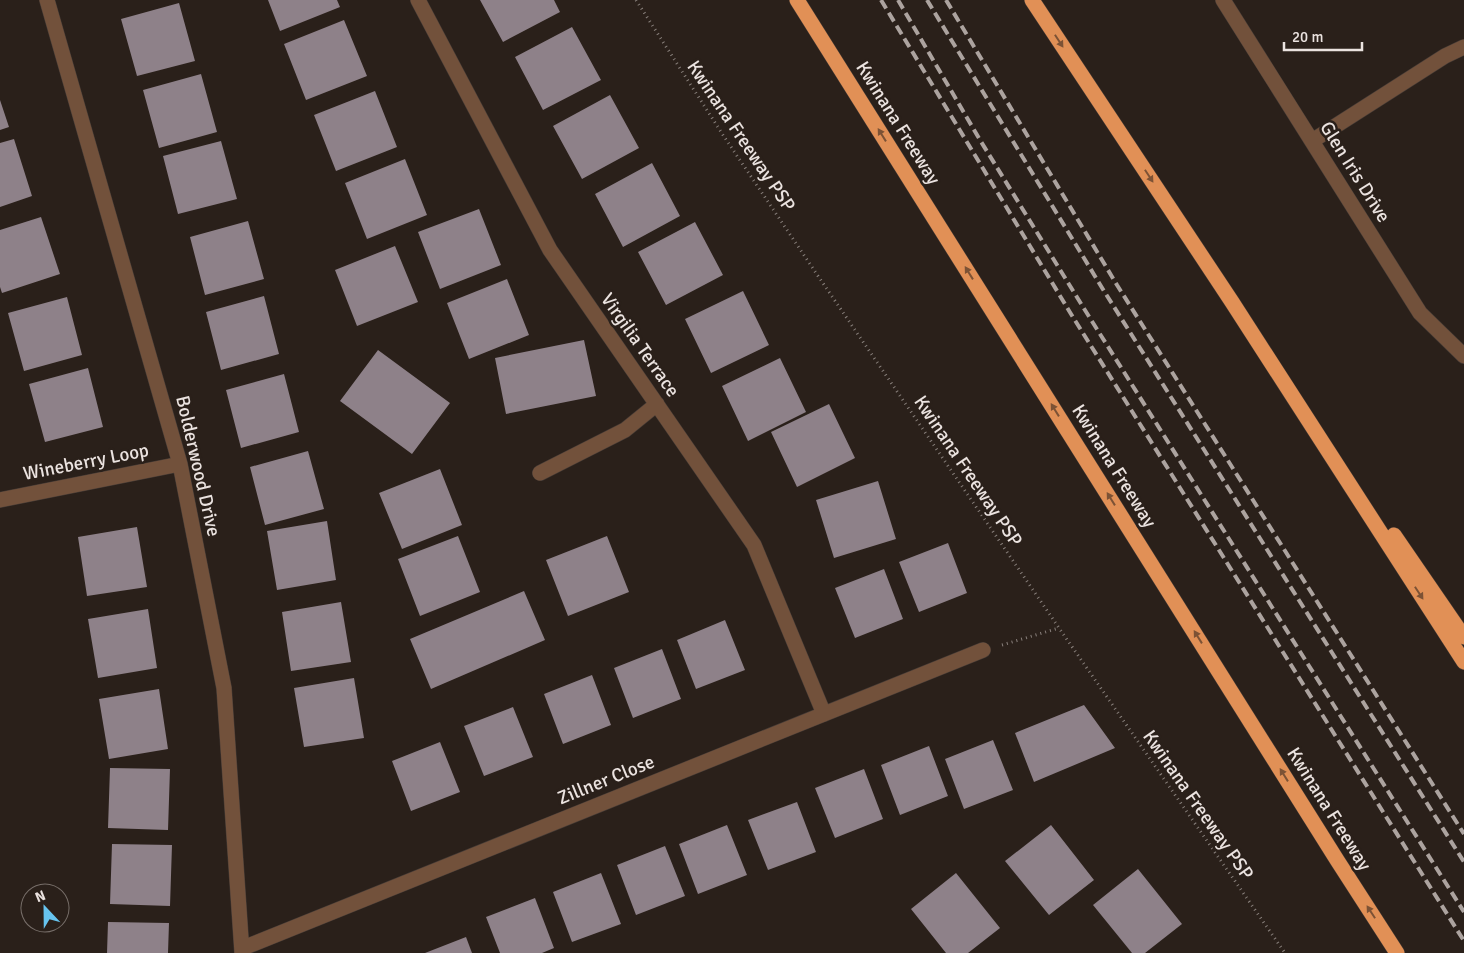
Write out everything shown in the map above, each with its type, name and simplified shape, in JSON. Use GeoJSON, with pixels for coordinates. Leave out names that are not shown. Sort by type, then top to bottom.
{"type":"FeatureCollection","features":[{"type":"Feature","properties":{"kind":"highway","name":"Kwinana Freeway"},"geometry":{"type":"LineString","coordinates":[[797,0],[1397,953]]}},
{"type":"Feature","properties":{"kind":"highway"},"geometry":{"type":"LineString","coordinates":[[1032,0],[1232,302],[1464,662]]}},
{"type":"Feature","properties":{"kind":"highway"},"geometry":{"type":"LineString","coordinates":[[1232,302],[1464,637]]}},
{"type":"Feature","properties":{"kind":"street","name":"Bolderwood Drive"},"geometry":{"type":"LineString","coordinates":[[47,0],[180,464],[224,688],[242,950]]}},
{"type":"Feature","properties":{"kind":"street","name":"Virgilia Terrace"},"geometry":{"type":"LineString","coordinates":[[418,0],[550,250],[754,545],[824,714]]}},
{"type":"Feature","properties":{"kind":"street","name":"Glen Iris Drive"},"geometry":{"type":"LineString","coordinates":[[1223,0],[1420,313],[1464,356]]}},
{"type":"Feature","properties":{"kind":"street"},"geometry":{"type":"LineString","coordinates":[[1312,141],[1445,56],[1464,47]]}},
{"type":"Feature","properties":{"kind":"street"},"geometry":{"type":"LineString","coordinates":[[540,473],[625,430],[657,404]]}},
{"type":"Feature","properties":{"kind":"street","name":"Wineberry Loop"},"geometry":{"type":"LineString","coordinates":[[0,500],[180,464]]}},
{"type":"Feature","properties":{"kind":"street","name":"Zillner Close"},"geometry":{"type":"LineString","coordinates":[[242,950],[983,650]]}},
{"type":"Feature","properties":{"kind":"path","name":"Kwinana Freeway PSP"},"geometry":{"type":"LineString","coordinates":[[636,0],[723,135],[1059,628],[1285,953]]}},
{"type":"Feature","properties":{"kind":"path"},"geometry":{"type":"LineString","coordinates":[[983,650],[1059,628]]}},
{"type":"Feature","properties":{"kind":"building"},"geometry":{"type":"Polygon","coordinates":[[[268,0],[337,0],[340,7],[280,31],[268,0]]]}},
{"type":"Feature","properties":{"kind":"building"},"geometry":{"type":"Polygon","coordinates":[[[480,0],[554,0],[560,12],[503,42],[480,0]]]}},
{"type":"Feature","properties":{"kind":"building"},"geometry":{"type":"Polygon","coordinates":[[[179,3],[195,61],[137,76],[121,19],[179,3]]]}},
{"type":"Feature","properties":{"kind":"building"},"geometry":{"type":"Polygon","coordinates":[[[344,20],[367,76],[306,100],[284,44],[344,20]]]}},
{"type":"Feature","properties":{"kind":"building"},"geometry":{"type":"Polygon","coordinates":[[[572,27],[601,80],[543,110],[515,57],[572,27]]]}},
{"type":"Feature","properties":{"kind":"building"},"geometry":{"type":"Polygon","coordinates":[[[201,74],[217,132],[159,148],[143,90],[201,74]]]}},
{"type":"Feature","properties":{"kind":"building"},"geometry":{"type":"Polygon","coordinates":[[[375,91],[397,147],[336,171],[314,115],[375,91]]]}},
{"type":"Feature","properties":{"kind":"building"},"geometry":{"type":"Polygon","coordinates":[[[610,95],[639,148],[582,179],[553,126],[610,95]]]}},
{"type":"Feature","properties":{"kind":"building"},"geometry":{"type":"Polygon","coordinates":[[[0,100],[9,127],[0,130],[0,100]]]}},
{"type":"Feature","properties":{"kind":"building"},"geometry":{"type":"Polygon","coordinates":[[[14,139],[32,196],[0,207],[0,143],[14,139]]]}},
{"type":"Feature","properties":{"kind":"building"},"geometry":{"type":"Polygon","coordinates":[[[221,141],[237,199],[178,214],[163,156],[221,141]]]}},
{"type":"Feature","properties":{"kind":"building"},"geometry":{"type":"Polygon","coordinates":[[[405,159],[427,215],[367,239],[345,183],[405,159]]]}},
{"type":"Feature","properties":{"kind":"building"},"geometry":{"type":"Polygon","coordinates":[[[652,163],[680,216],[623,247],[595,194],[652,163]]]}},
{"type":"Feature","properties":{"kind":"building"},"geometry":{"type":"Polygon","coordinates":[[[479,209],[501,265],[440,289],[418,232],[479,209]]]}},
{"type":"Feature","properties":{"kind":"building"},"geometry":{"type":"Polygon","coordinates":[[[41,217],[60,274],[2,293],[0,287],[0,230],[41,217]]]}},
{"type":"Feature","properties":{"kind":"building"},"geometry":{"type":"Polygon","coordinates":[[[248,221],[264,279],[205,295],[190,237],[248,221]]]}},
{"type":"Feature","properties":{"kind":"building"},"geometry":{"type":"Polygon","coordinates":[[[695,222],[723,275],[666,305],[638,252],[695,222]]]}},
{"type":"Feature","properties":{"kind":"building"},"geometry":{"type":"Polygon","coordinates":[[[395,246],[418,302],[357,326],[335,270],[395,246]]]}},
{"type":"Feature","properties":{"kind":"building"},"geometry":{"type":"Polygon","coordinates":[[[507,279],[529,335],[469,359],[447,303],[507,279]]]}},
{"type":"Feature","properties":{"kind":"building"},"geometry":{"type":"Polygon","coordinates":[[[743,291],[769,345],[711,373],[685,319],[743,291]]]}},
{"type":"Feature","properties":{"kind":"building"},"geometry":{"type":"Polygon","coordinates":[[[264,296],[279,354],[221,370],[206,312],[264,296]]]}},
{"type":"Feature","properties":{"kind":"building"},"geometry":{"type":"Polygon","coordinates":[[[67,297],[82,355],[24,371],[8,313],[67,297]]]}},
{"type":"Feature","properties":{"kind":"building"},"geometry":{"type":"Polygon","coordinates":[[[584,340],[596,396],[506,414],[495,358],[584,340]]]}},
{"type":"Feature","properties":{"kind":"building"},"geometry":{"type":"Polygon","coordinates":[[[378,350],[450,403],[412,454],[340,401],[378,350]]]}},
{"type":"Feature","properties":{"kind":"building"},"geometry":{"type":"Polygon","coordinates":[[[780,358],[806,412],[748,441],[722,386],[780,358]]]}},
{"type":"Feature","properties":{"kind":"building"},"geometry":{"type":"Polygon","coordinates":[[[88,368],[103,427],[45,442],[29,384],[88,368]]]}},
{"type":"Feature","properties":{"kind":"building"},"geometry":{"type":"Polygon","coordinates":[[[284,374],[299,432],[241,448],[226,390],[284,374]]]}},
{"type":"Feature","properties":{"kind":"building"},"geometry":{"type":"Polygon","coordinates":[[[829,404],[855,458],[797,487],[771,432],[829,404]]]}},
{"type":"Feature","properties":{"kind":"building"},"geometry":{"type":"Polygon","coordinates":[[[308,451],[324,509],[265,525],[250,467],[308,451]]]}},
{"type":"Feature","properties":{"kind":"building"},"geometry":{"type":"Polygon","coordinates":[[[440,469],[462,525],[402,549],[379,493],[440,469]]]}},
{"type":"Feature","properties":{"kind":"building"},"geometry":{"type":"Polygon","coordinates":[[[878,481],[896,539],[834,558],[816,500],[878,481]]]}},
{"type":"Feature","properties":{"kind":"building"},"geometry":{"type":"Polygon","coordinates":[[[327,521],[336,580],[277,590],[267,531],[327,521]]]}},
{"type":"Feature","properties":{"kind":"building"},"geometry":{"type":"Polygon","coordinates":[[[137,527],[147,587],[87,596],[78,537],[137,527]]]}},
{"type":"Feature","properties":{"kind":"building"},"geometry":{"type":"Polygon","coordinates":[[[458,536],[480,592],[420,616],[398,559],[458,536]]]}},
{"type":"Feature","properties":{"kind":"building"},"geometry":{"type":"Polygon","coordinates":[[[607,536],[629,592],[568,616],[546,560],[607,536]]]}},
{"type":"Feature","properties":{"kind":"building"},"geometry":{"type":"Polygon","coordinates":[[[948,543],[967,593],[919,612],[899,562],[948,543]]]}},
{"type":"Feature","properties":{"kind":"building"},"geometry":{"type":"Polygon","coordinates":[[[884,569],[903,619],[855,638],[835,588],[884,569]]]}},
{"type":"Feature","properties":{"kind":"building"},"geometry":{"type":"Polygon","coordinates":[[[524,591],[545,640],[431,689],[410,639],[524,591]]]}},
{"type":"Feature","properties":{"kind":"building"},"geometry":{"type":"Polygon","coordinates":[[[341,602],[351,662],[291,671],[282,612],[341,602]]]}},
{"type":"Feature","properties":{"kind":"building"},"geometry":{"type":"Polygon","coordinates":[[[148,609],[157,668],[98,678],[88,619],[148,609]]]}},
{"type":"Feature","properties":{"kind":"building"},"geometry":{"type":"Polygon","coordinates":[[[725,620],[745,670],[696,689],[677,640],[725,620]]]}},
{"type":"Feature","properties":{"kind":"building"},"geometry":{"type":"Polygon","coordinates":[[[662,649],[681,699],[633,718],[614,668],[662,649]]]}},
{"type":"Feature","properties":{"kind":"building"},"geometry":{"type":"Polygon","coordinates":[[[592,675],[611,725],[563,744],[544,694],[592,675]]]}},
{"type":"Feature","properties":{"kind":"building"},"geometry":{"type":"Polygon","coordinates":[[[354,678],[364,738],[304,747],[294,688],[354,678]]]}},
{"type":"Feature","properties":{"kind":"building"},"geometry":{"type":"Polygon","coordinates":[[[159,689],[168,749],[109,759],[99,699],[159,689]]]}},
{"type":"Feature","properties":{"kind":"building"},"geometry":{"type":"Polygon","coordinates":[[[1084,705],[1115,748],[1034,782],[1015,733],[1084,705]]]}},
{"type":"Feature","properties":{"kind":"building"},"geometry":{"type":"Polygon","coordinates":[[[513,707],[533,757],[484,776],[464,726],[513,707]]]}},
{"type":"Feature","properties":{"kind":"building"},"geometry":{"type":"Polygon","coordinates":[[[993,740],[1013,790],[964,809],[945,759],[993,740]]]}},
{"type":"Feature","properties":{"kind":"building"},"geometry":{"type":"Polygon","coordinates":[[[440,742],[460,792],[411,811],[392,761],[440,742]]]}},
{"type":"Feature","properties":{"kind":"building"},"geometry":{"type":"Polygon","coordinates":[[[929,746],[948,796],[900,815],[881,765],[929,746]]]}},
{"type":"Feature","properties":{"kind":"building"},"geometry":{"type":"Polygon","coordinates":[[[110,768],[170,769],[168,830],[108,828],[110,768]]]}},
{"type":"Feature","properties":{"kind":"building"},"geometry":{"type":"Polygon","coordinates":[[[864,769],[883,819],[835,838],[815,788],[864,769]]]}},
{"type":"Feature","properties":{"kind":"building"},"geometry":{"type":"Polygon","coordinates":[[[797,802],[816,852],[768,870],[748,820],[797,802]]]}},
{"type":"Feature","properties":{"kind":"building"},"geometry":{"type":"Polygon","coordinates":[[[727,825],[747,875],[698,894],[679,844],[727,825]]]}},
{"type":"Feature","properties":{"kind":"building"},"geometry":{"type":"Polygon","coordinates":[[[1051,825],[1094,880],[1049,915],[1005,861],[1051,825]]]}},
{"type":"Feature","properties":{"kind":"building"},"geometry":{"type":"Polygon","coordinates":[[[112,844],[172,845],[170,906],[110,904],[112,844]]]}},
{"type":"Feature","properties":{"kind":"building"},"geometry":{"type":"Polygon","coordinates":[[[665,846],[685,896],[636,915],[617,865],[665,846]]]}},
{"type":"Feature","properties":{"kind":"building"},"geometry":{"type":"Polygon","coordinates":[[[1138,869],[1182,924],[1145,953],[1132,953],[1093,905],[1138,869]]]}},
{"type":"Feature","properties":{"kind":"building"},"geometry":{"type":"Polygon","coordinates":[[[601,873],[621,924],[572,942],[553,892],[601,873]]]}},
{"type":"Feature","properties":{"kind":"building"},"geometry":{"type":"Polygon","coordinates":[[[956,873],[1000,928],[968,953],[946,953],[911,909],[956,873]]]}},
{"type":"Feature","properties":{"kind":"building"},"geometry":{"type":"Polygon","coordinates":[[[535,898],[554,948],[542,953],[500,953],[486,917],[535,898]]]}},
{"type":"Feature","properties":{"kind":"building"},"geometry":{"type":"Polygon","coordinates":[[[108,922],[169,923],[168,953],[107,953],[108,922]]]}},
{"type":"Feature","properties":{"kind":"building"},"geometry":{"type":"Polygon","coordinates":[[[466,937],[472,953],[425,953],[466,937]]]}},
{"type":"Feature","properties":{"kind":"railway"},"geometry":{"type":"LineString","coordinates":[[881,0],[1071,314],[1464,941]]}},
{"type":"Feature","properties":{"kind":"railway"},"geometry":{"type":"LineString","coordinates":[[898,0],[980,140],[1083,307],[1464,912]]}},
{"type":"Feature","properties":{"kind":"railway"},"geometry":{"type":"LineString","coordinates":[[927,0],[1104,291],[1464,862]]}},
{"type":"Feature","properties":{"kind":"railway"},"geometry":{"type":"LineString","coordinates":[[946,0],[1117,285],[1464,834]]}}]}
